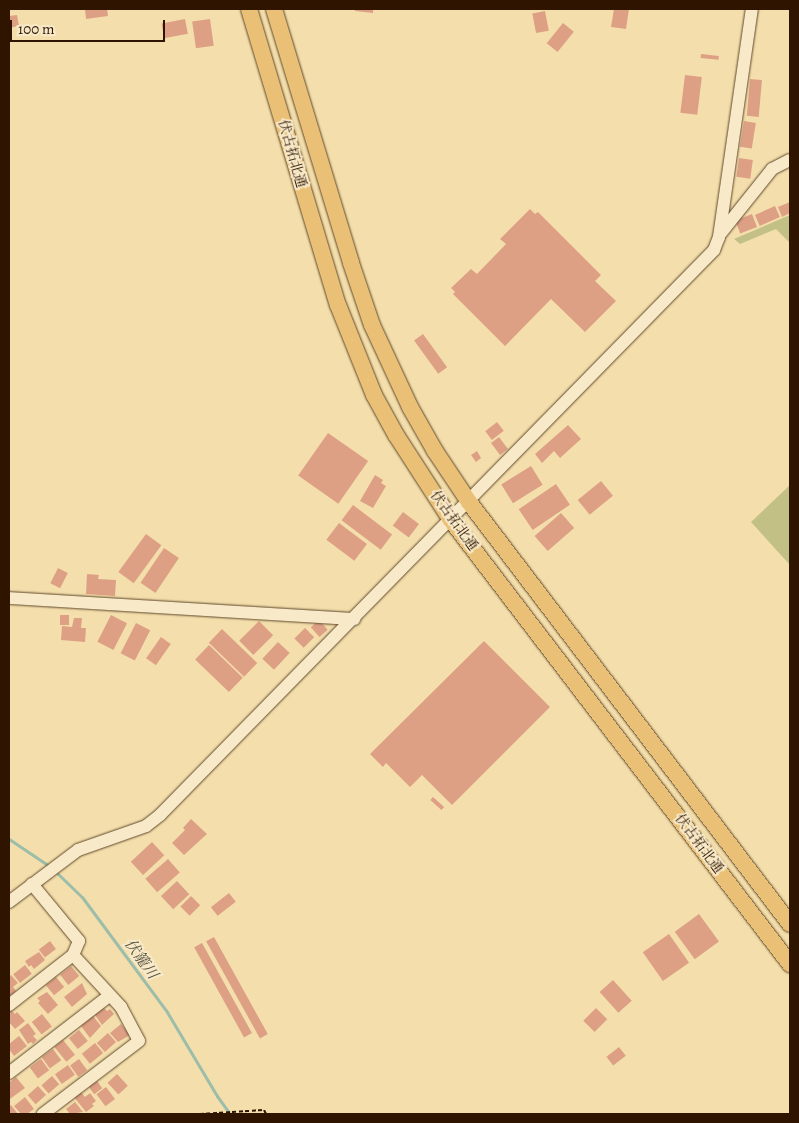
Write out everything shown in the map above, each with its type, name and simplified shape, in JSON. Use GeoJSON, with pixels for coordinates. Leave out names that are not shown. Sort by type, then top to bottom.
{"type":"FeatureCollection","features":[{"type":"Feature","properties":{"kind":"main road","name":"伏古拓北通"},"geometry":{"type":"LineString","coordinates":[[249,9],[314,231],[354,350],[374,395],[396,435],[451,520],[790,964]]}},
{"type":"Feature","properties":{"kind":"main road","name":"伏古拓北通"},"geometry":{"type":"LineString","coordinates":[[274,9],[351,263],[372,325],[410,407],[435,451],[469,502],[790,924]]}},
{"type":"Feature","properties":{"kind":"street"},"geometry":{"type":"LineString","coordinates":[[719,237],[752,9]]}},
{"type":"Feature","properties":{"kind":"street"},"geometry":{"type":"LineString","coordinates":[[9,902],[78,850],[146,826],[160,815],[714,250],[727,223],[772,169],[790,160]]}},
{"type":"Feature","properties":{"kind":"street"},"geometry":{"type":"LineString","coordinates":[[9,598],[354,618]]}},
{"type":"Feature","properties":{"kind":"street"},"geometry":{"type":"LineString","coordinates":[[9,1006],[73,955],[79,941],[35,882]]}},
{"type":"Feature","properties":{"kind":"street"},"geometry":{"type":"LineString","coordinates":[[43,1114],[140,1041],[121,1007],[73,955]]}},
{"type":"Feature","properties":{"kind":"street"},"geometry":{"type":"LineString","coordinates":[[9,1073],[109,996]]}},
{"type":"Feature","properties":{"kind":"path"},"geometry":{"type":"LineString","coordinates":[[200,1114],[264,1110],[266,1114]]}},
{"type":"Feature","properties":{"kind":"shaded area"},"geometry":{"type":"Polygon","coordinates":[[[790,215],[790,243],[776,229],[740,244],[734,239],[790,215]]]}},
{"type":"Feature","properties":{"kind":"shaded area"},"geometry":{"type":"Polygon","coordinates":[[[790,485],[790,565],[751,522],[790,485]]]}},
{"type":"Feature","properties":{"kind":"building"},"geometry":{"type":"Polygon","coordinates":[[[85,9],[107,9],[108,16],[86,19],[85,9]]]}},
{"type":"Feature","properties":{"kind":"building"},"geometry":{"type":"Polygon","coordinates":[[[355,9],[373,9],[373,13],[355,11],[355,9]]]}},
{"type":"Feature","properties":{"kind":"building"},"geometry":{"type":"Polygon","coordinates":[[[614,9],[629,9],[626,29],[611,27],[614,9]]]}},
{"type":"Feature","properties":{"kind":"building"},"geometry":{"type":"Polygon","coordinates":[[[545,11],[549,31],[536,33],[532,13],[545,11]]]}},
{"type":"Feature","properties":{"kind":"building"},"geometry":{"type":"Polygon","coordinates":[[[17,15],[19,26],[9,28],[9,16],[17,15]]]}},
{"type":"Feature","properties":{"kind":"building"},"geometry":{"type":"Polygon","coordinates":[[[185,19],[188,34],[164,38],[161,24],[185,19]]]}},
{"type":"Feature","properties":{"kind":"building"},"geometry":{"type":"Polygon","coordinates":[[[210,19],[214,46],[196,48],[192,22],[210,19]]]}},
{"type":"Feature","properties":{"kind":"building"},"geometry":{"type":"Polygon","coordinates":[[[563,23],[574,32],[558,52],[547,43],[563,23]]]}},
{"type":"Feature","properties":{"kind":"building"},"geometry":{"type":"Polygon","coordinates":[[[701,54],[719,56],[718,60],[701,58],[701,54]]]}},
{"type":"Feature","properties":{"kind":"building"},"geometry":{"type":"Polygon","coordinates":[[[685,75],[702,77],[697,115],[680,113],[685,75]]]}},
{"type":"Feature","properties":{"kind":"building"},"geometry":{"type":"Polygon","coordinates":[[[750,79],[762,80],[759,117],[747,116],[750,79]]]}},
{"type":"Feature","properties":{"kind":"building"},"geometry":{"type":"Polygon","coordinates":[[[744,121],[756,123],[752,149],[740,147],[744,121]]]}},
{"type":"Feature","properties":{"kind":"building"},"geometry":{"type":"Polygon","coordinates":[[[739,158],[753,160],[750,179],[736,177],[739,158]]]}},
{"type":"Feature","properties":{"kind":"building"},"geometry":{"type":"Polygon","coordinates":[[[790,202],[790,213],[782,217],[778,207],[790,202]]]}},
{"type":"Feature","properties":{"kind":"building"},"geometry":{"type":"Polygon","coordinates":[[[775,206],[780,217],[760,226],[755,215],[775,206]]]}},
{"type":"Feature","properties":{"kind":"building"},"geometry":{"type":"Polygon","coordinates":[[[530,209],[535,214],[538,212],[601,275],[595,281],[616,301],[585,332],[551,299],[505,346],[453,294],[455,292],[451,288],[471,269],[477,274],[506,244],[500,239],[530,209]]]}},
{"type":"Feature","properties":{"kind":"building"},"geometry":{"type":"Polygon","coordinates":[[[752,214],[757,227],[740,234],[735,220],[752,214]]]}},
{"type":"Feature","properties":{"kind":"building"},"geometry":{"type":"Polygon","coordinates":[[[423,334],[447,367],[438,374],[414,340],[423,334]]]}},
{"type":"Feature","properties":{"kind":"building"},"geometry":{"type":"Polygon","coordinates":[[[497,422],[504,431],[492,440],[485,431],[497,422]]]}},
{"type":"Feature","properties":{"kind":"building"},"geometry":{"type":"Polygon","coordinates":[[[568,425],[581,439],[560,458],[554,451],[542,463],[535,454],[568,425]]]}},
{"type":"Feature","properties":{"kind":"building"},"geometry":{"type":"Polygon","coordinates":[[[328,433],[368,461],[338,504],[298,476],[328,433]]]}},
{"type":"Feature","properties":{"kind":"building"},"geometry":{"type":"Polygon","coordinates":[[[499,437],[508,449],[500,455],[491,443],[499,437]]]}},
{"type":"Feature","properties":{"kind":"building"},"geometry":{"type":"Polygon","coordinates":[[[477,451],[481,458],[476,462],[471,455],[477,451]]]}},
{"type":"Feature","properties":{"kind":"building"},"geometry":{"type":"Polygon","coordinates":[[[531,466],[543,485],[513,503],[501,485],[531,466]]]}},
{"type":"Feature","properties":{"kind":"building"},"geometry":{"type":"Polygon","coordinates":[[[375,475],[383,480],[381,483],[386,486],[373,508],[360,501],[375,475]]]}},
{"type":"Feature","properties":{"kind":"building"},"geometry":{"type":"Polygon","coordinates":[[[601,481],[613,496],[590,515],[578,500],[601,481]]]}},
{"type":"Feature","properties":{"kind":"building"},"geometry":{"type":"Polygon","coordinates":[[[556,484],[570,505],[533,530],[519,509],[556,484]]]}},
{"type":"Feature","properties":{"kind":"building"},"geometry":{"type":"Polygon","coordinates":[[[353,505],[392,534],[381,550],[342,520],[353,505]]]}},
{"type":"Feature","properties":{"kind":"building"},"geometry":{"type":"Polygon","coordinates":[[[403,512],[419,524],[409,538],[393,526],[403,512]]]}},
{"type":"Feature","properties":{"kind":"building"},"geometry":{"type":"Polygon","coordinates":[[[561,513],[574,528],[548,551],[535,536],[561,513]]]}},
{"type":"Feature","properties":{"kind":"building"},"geometry":{"type":"Polygon","coordinates":[[[339,523],[367,544],[354,561],[326,540],[339,523]]]}},
{"type":"Feature","properties":{"kind":"building"},"geometry":{"type":"Polygon","coordinates":[[[146,534],[161,545],[134,583],[118,572],[146,534]]]}},
{"type":"Feature","properties":{"kind":"building"},"geometry":{"type":"Polygon","coordinates":[[[164,548],[179,558],[155,593],[141,583],[164,548]]]}},
{"type":"Feature","properties":{"kind":"building"},"geometry":{"type":"Polygon","coordinates":[[[58,568],[68,573],[60,588],[50,583],[58,568]]]}},
{"type":"Feature","properties":{"kind":"building"},"geometry":{"type":"Polygon","coordinates":[[[87,574],[99,575],[98,579],[116,580],[115,596],[86,594],[87,574]]]}},
{"type":"Feature","properties":{"kind":"building"},"geometry":{"type":"Polygon","coordinates":[[[60,615],[69,615],[69,625],[60,625],[60,615]]]}},
{"type":"Feature","properties":{"kind":"building"},"geometry":{"type":"Polygon","coordinates":[[[111,615],[127,623],[113,650],[97,642],[111,615]]]}},
{"type":"Feature","properties":{"kind":"building"},"geometry":{"type":"Polygon","coordinates":[[[74,618],[82,618],[81,628],[86,628],[85,642],[61,640],[62,626],[72,627],[74,618]]]}},
{"type":"Feature","properties":{"kind":"building"},"geometry":{"type":"Polygon","coordinates":[[[319,620],[328,630],[320,637],[311,627],[319,620]]]}},
{"type":"Feature","properties":{"kind":"building"},"geometry":{"type":"Polygon","coordinates":[[[259,621],[273,635],[253,655],[239,641],[259,621]]]}},
{"type":"Feature","properties":{"kind":"building"},"geometry":{"type":"Polygon","coordinates":[[[136,623],[150,630],[135,661],[121,653],[136,623]]]}},
{"type":"Feature","properties":{"kind":"building"},"geometry":{"type":"Polygon","coordinates":[[[305,628],[314,637],[304,648],[294,639],[305,628]]]}},
{"type":"Feature","properties":{"kind":"building"},"geometry":{"type":"Polygon","coordinates":[[[222,629],[257,663],[244,677],[209,643],[222,629]]]}},
{"type":"Feature","properties":{"kind":"building"},"geometry":{"type":"Polygon","coordinates":[[[161,637],[171,644],[156,665],[146,658],[161,637]]]}},
{"type":"Feature","properties":{"kind":"building"},"geometry":{"type":"Polygon","coordinates":[[[484,641],[550,707],[452,805],[422,775],[410,787],[386,763],[383,767],[370,754],[484,641]]]}},
{"type":"Feature","properties":{"kind":"building"},"geometry":{"type":"Polygon","coordinates":[[[278,642],[290,653],[274,670],[262,659],[278,642]]]}},
{"type":"Feature","properties":{"kind":"building"},"geometry":{"type":"Polygon","coordinates":[[[209,645],[243,678],[229,692],[195,659],[209,645]]]}},
{"type":"Feature","properties":{"kind":"building"},"geometry":{"type":"Polygon","coordinates":[[[433,797],[444,807],[441,810],[430,800],[433,797]]]}},
{"type":"Feature","properties":{"kind":"building"},"geometry":{"type":"Polygon","coordinates":[[[191,819],[207,834],[184,855],[172,843],[185,830],[183,828],[191,819]]]}},
{"type":"Feature","properties":{"kind":"building"},"geometry":{"type":"Polygon","coordinates":[[[152,842],[164,855],[143,875],[131,862],[152,842]]]}},
{"type":"Feature","properties":{"kind":"building"},"geometry":{"type":"Polygon","coordinates":[[[168,859],[180,873],[157,892],[145,879],[168,859]]]}},
{"type":"Feature","properties":{"kind":"building"},"geometry":{"type":"Polygon","coordinates":[[[177,881],[189,894],[173,909],[161,896],[177,881]]]}},
{"type":"Feature","properties":{"kind":"building"},"geometry":{"type":"Polygon","coordinates":[[[229,893],[236,902],[218,916],[211,907],[229,893]]]}},
{"type":"Feature","properties":{"kind":"building"},"geometry":{"type":"Polygon","coordinates":[[[191,896],[200,905],[190,916],[180,907],[191,896]]]}},
{"type":"Feature","properties":{"kind":"building"},"geometry":{"type":"Polygon","coordinates":[[[699,914],[719,942],[695,959],[675,932],[699,914]]]}},
{"type":"Feature","properties":{"kind":"building"},"geometry":{"type":"Polygon","coordinates":[[[669,934],[689,963],[663,981],[643,952],[669,934]]]}},
{"type":"Feature","properties":{"kind":"building"},"geometry":{"type":"Polygon","coordinates":[[[214,937],[268,1034],[260,1038],[206,941],[214,937]]]}},
{"type":"Feature","properties":{"kind":"building"},"geometry":{"type":"Polygon","coordinates":[[[50,941],[56,949],[45,957],[39,949],[50,941]]]}},
{"type":"Feature","properties":{"kind":"building"},"geometry":{"type":"Polygon","coordinates":[[[202,943],[252,1033],[244,1037],[194,947],[202,943]]]}},
{"type":"Feature","properties":{"kind":"building"},"geometry":{"type":"Polygon","coordinates":[[[39,952],[45,960],[34,969],[31,965],[29,967],[25,961],[39,952]]]}},
{"type":"Feature","properties":{"kind":"building"},"geometry":{"type":"Polygon","coordinates":[[[25,965],[32,974],[20,983],[13,974],[25,965]]]}},
{"type":"Feature","properties":{"kind":"building"},"geometry":{"type":"Polygon","coordinates":[[[71,966],[79,976],[68,985],[60,975],[71,966]]]}},
{"type":"Feature","properties":{"kind":"building"},"geometry":{"type":"Polygon","coordinates":[[[11,975],[18,983],[13,987],[16,991],[9,997],[9,977],[11,975]]]}},
{"type":"Feature","properties":{"kind":"building"},"geometry":{"type":"Polygon","coordinates":[[[56,977],[64,987],[54,995],[46,985],[56,977]]]}},
{"type":"Feature","properties":{"kind":"building"},"geometry":{"type":"Polygon","coordinates":[[[613,980],[632,1001],[618,1013],[600,992],[613,980]]]}},
{"type":"Feature","properties":{"kind":"building"},"geometry":{"type":"Polygon","coordinates":[[[82,983],[87,994],[72,1007],[64,997],[82,983]]]}},
{"type":"Feature","properties":{"kind":"building"},"geometry":{"type":"Polygon","coordinates":[[[47,992],[58,1005],[48,1014],[38,1003],[40,1001],[37,998],[47,992]]]}},
{"type":"Feature","properties":{"kind":"building"},"geometry":{"type":"Polygon","coordinates":[[[104,1008],[107,1011],[110,1009],[114,1014],[102,1025],[95,1015],[104,1008]]]}},
{"type":"Feature","properties":{"kind":"building"},"geometry":{"type":"Polygon","coordinates":[[[596,1008],[607,1019],[595,1032],[583,1021],[596,1008]]]}},
{"type":"Feature","properties":{"kind":"building"},"geometry":{"type":"Polygon","coordinates":[[[11,1010],[15,1014],[17,1012],[25,1021],[15,1029],[9,1022],[9,1012],[11,1010]]]}},
{"type":"Feature","properties":{"kind":"building"},"geometry":{"type":"Polygon","coordinates":[[[42,1014],[52,1027],[42,1035],[32,1022],[42,1014]]]}},
{"type":"Feature","properties":{"kind":"building"},"geometry":{"type":"Polygon","coordinates":[[[93,1016],[101,1026],[90,1038],[81,1026],[93,1016]]]}},
{"type":"Feature","properties":{"kind":"building"},"geometry":{"type":"Polygon","coordinates":[[[28,1023],[36,1034],[33,1036],[37,1040],[33,1044],[31,1042],[28,1044],[19,1030],[28,1023]]]}},
{"type":"Feature","properties":{"kind":"building"},"geometry":{"type":"Polygon","coordinates":[[[121,1024],[130,1035],[118,1042],[110,1033],[121,1024]]]}},
{"type":"Feature","properties":{"kind":"building"},"geometry":{"type":"Polygon","coordinates":[[[79,1030],[88,1041],[78,1049],[69,1038],[79,1030]]]}},
{"type":"Feature","properties":{"kind":"building"},"geometry":{"type":"Polygon","coordinates":[[[108,1033],[116,1042],[105,1052],[97,1043],[108,1033]]]}},
{"type":"Feature","properties":{"kind":"building"},"geometry":{"type":"Polygon","coordinates":[[[19,1036],[27,1046],[14,1056],[9,1049],[9,1044],[19,1036]]]}},
{"type":"Feature","properties":{"kind":"building"},"geometry":{"type":"Polygon","coordinates":[[[63,1040],[75,1055],[66,1062],[54,1047],[63,1040]]]}},
{"type":"Feature","properties":{"kind":"building"},"geometry":{"type":"Polygon","coordinates":[[[95,1043],[103,1053],[90,1064],[82,1054],[95,1043]]]}},
{"type":"Feature","properties":{"kind":"building"},"geometry":{"type":"Polygon","coordinates":[[[619,1047],[626,1056],[613,1066],[606,1057],[619,1047]]]}},
{"type":"Feature","properties":{"kind":"building"},"geometry":{"type":"Polygon","coordinates":[[[53,1049],[61,1060],[50,1069],[42,1057],[53,1049]]]}},
{"type":"Feature","properties":{"kind":"building"},"geometry":{"type":"Polygon","coordinates":[[[41,1059],[49,1070],[38,1079],[30,1067],[41,1059]]]}},
{"type":"Feature","properties":{"kind":"building"},"geometry":{"type":"Polygon","coordinates":[[[79,1059],[87,1070],[78,1077],[70,1065],[79,1059]]]}},
{"type":"Feature","properties":{"kind":"building"},"geometry":{"type":"Polygon","coordinates":[[[68,1065],[75,1075],[62,1084],[55,1074],[68,1065]]]}},
{"type":"Feature","properties":{"kind":"building"},"geometry":{"type":"Polygon","coordinates":[[[117,1074],[128,1086],[118,1095],[107,1083],[117,1074]]]}},
{"type":"Feature","properties":{"kind":"building"},"geometry":{"type":"Polygon","coordinates":[[[52,1076],[59,1084],[49,1093],[41,1085],[52,1076]]]}},
{"type":"Feature","properties":{"kind":"building"},"geometry":{"type":"Polygon","coordinates":[[[16,1077],[25,1088],[10,1099],[9,1083],[16,1077]]]}},
{"type":"Feature","properties":{"kind":"building"},"geometry":{"type":"Polygon","coordinates":[[[97,1081],[102,1088],[94,1094],[89,1087],[97,1081]]]}},
{"type":"Feature","properties":{"kind":"building"},"geometry":{"type":"Polygon","coordinates":[[[38,1086],[46,1095],[36,1104],[28,1095],[38,1086]]]}},
{"type":"Feature","properties":{"kind":"building"},"geometry":{"type":"Polygon","coordinates":[[[106,1087],[115,1099],[105,1106],[96,1094],[106,1087]]]}},
{"type":"Feature","properties":{"kind":"building"},"geometry":{"type":"Polygon","coordinates":[[[81,1092],[85,1097],[90,1093],[96,1101],[92,1104],[94,1106],[86,1112],[74,1097],[81,1092]]]}},
{"type":"Feature","properties":{"kind":"building"},"geometry":{"type":"Polygon","coordinates":[[[25,1097],[34,1109],[27,1114],[21,1114],[14,1106],[25,1097]]]}},
{"type":"Feature","properties":{"kind":"building"},"geometry":{"type":"Polygon","coordinates":[[[75,1102],[83,1112],[70,1114],[66,1109],[75,1102]]]}},
{"type":"Feature","properties":{"kind":"building"},"geometry":{"type":"Polygon","coordinates":[[[11,1105],[18,1114],[9,1114],[9,1107],[11,1105]]]}},
{"type":"Feature","properties":{"kind":"waterway","name":"伏籠川"},"geometry":{"type":"LineString","coordinates":[[9,839],[49,866]]}},
{"type":"Feature","properties":{"kind":"waterway","name":"伏籠川"},"geometry":{"type":"LineString","coordinates":[[56,872],[82,897],[167,1012],[217,1096],[230,1114]]}}]}
